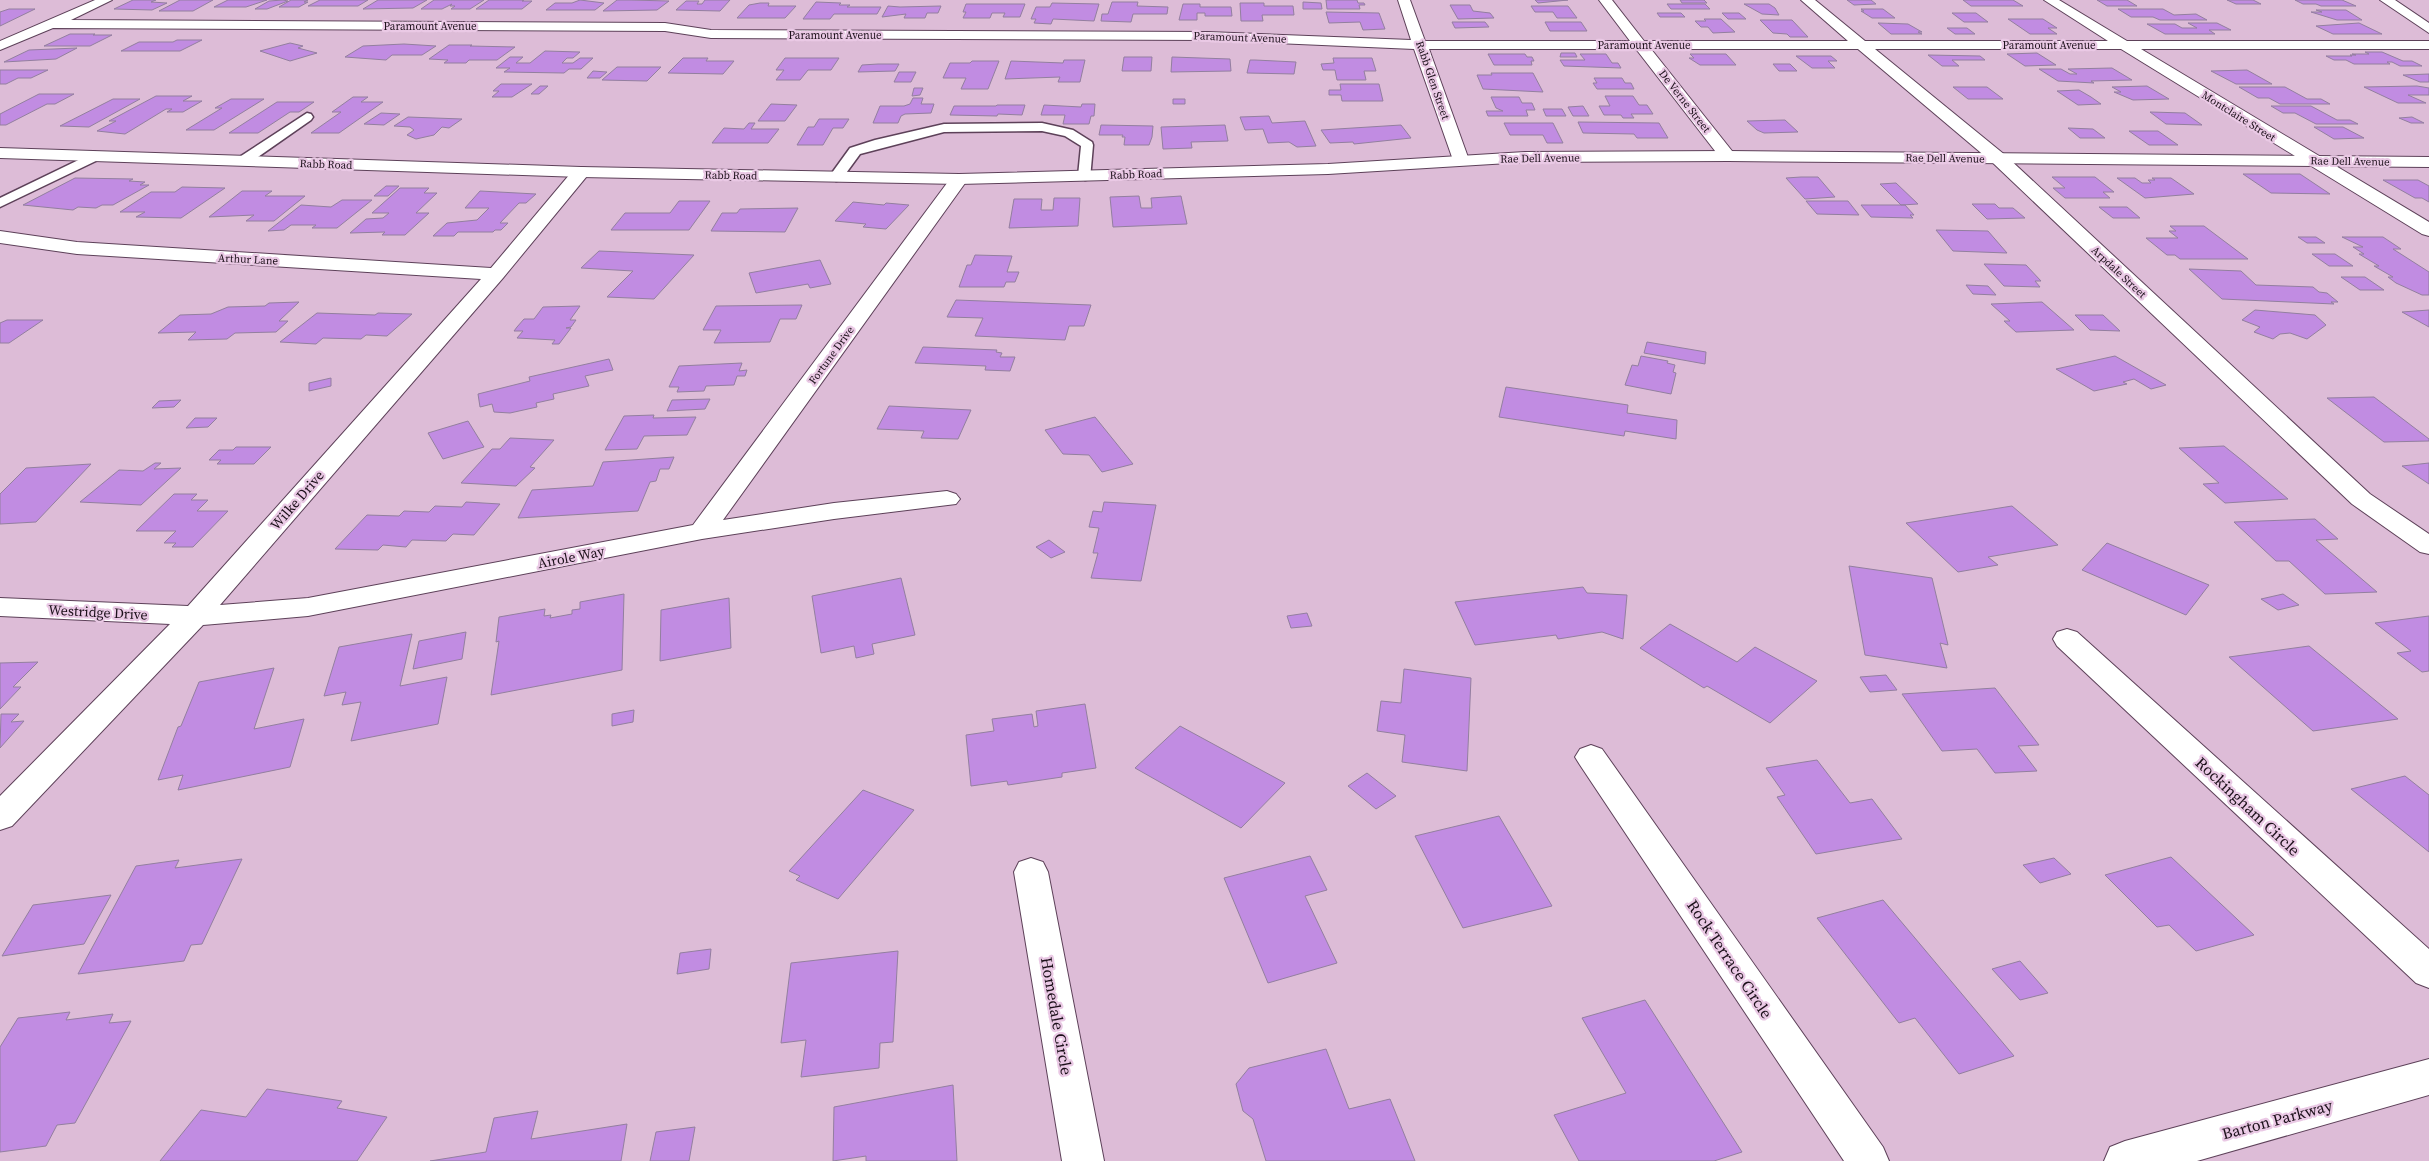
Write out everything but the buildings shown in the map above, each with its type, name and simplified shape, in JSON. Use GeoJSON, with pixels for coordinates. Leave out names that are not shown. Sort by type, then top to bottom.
{"type":"FeatureCollection","features":[{"type":"Feature","properties":{"kind":"street"},"geometry":{"type":"LineString","coordinates":[[0,46],[106,0]]}},
{"type":"Feature","properties":{"kind":"street","name":"Rabb Glen Street"},"geometry":{"type":"LineString","coordinates":[[1404,0],[1462,160]]}},
{"type":"Feature","properties":{"kind":"street","name":"De Verne Street"},"geometry":{"type":"LineString","coordinates":[[1605,0],[1728,156]]}},
{"type":"Feature","properties":{"kind":"street","name":"Arpdale Street"},"geometry":{"type":"LineString","coordinates":[[1807,0],[1999,159],[2361,499],[2429,546]]}},
{"type":"Feature","properties":{"kind":"street","name":"Montclaire Street"},"geometry":{"type":"LineString","coordinates":[[2050,0],[2429,230]]}},
{"type":"Feature","properties":{"kind":"street"},"geometry":{"type":"LineString","coordinates":[[2386,0],[2429,28]]}},
{"type":"Feature","properties":{"kind":"street","name":"Paramount Avenue"},"geometry":{"type":"LineString","coordinates":[[51,24],[665,27],[711,34],[1208,36],[1421,45],[2429,45]]}},
{"type":"Feature","properties":{"kind":"street","name":"Rabb Road"},"geometry":{"type":"LineString","coordinates":[[0,153],[581,172],[959,179],[1328,169],[1462,160]]}},
{"type":"Feature","properties":{"kind":"street","name":"Rae Dell Avenue"},"geometry":{"type":"LineString","coordinates":[[1462,160],[1525,157],[1728,156],[2429,162]]}},
{"type":"Feature","properties":{"kind":"street","name":"Wilke Drive"},"geometry":{"type":"LineString","coordinates":[[0,817],[195,616],[496,274],[581,172]]}},
{"type":"Feature","properties":{"kind":"street","name":"Fortune Drive"},"geometry":{"type":"LineString","coordinates":[[702,532],[959,179]]}},
{"type":"Feature","properties":{"kind":"street","name":"Arthur Lane"},"geometry":{"type":"LineString","coordinates":[[0,237],[77,248],[496,274]]}},
{"type":"Feature","properties":{"kind":"street","name":"Airole Way"},"geometry":{"type":"LineString","coordinates":[[195,616],[308,607],[702,532],[834,511],[947,499]]}},
{"type":"Feature","properties":{"kind":"street","name":"Westridge Drive"},"geometry":{"type":"LineString","coordinates":[[0,607],[195,616]]}},
{"type":"Feature","properties":{"kind":"street","name":"Rockingham Circle"},"geometry":{"type":"LineString","coordinates":[[2067,639],[2429,972]]}},
{"type":"Feature","properties":{"kind":"street","name":"Rock Terrace Circle"},"geometry":{"type":"LineString","coordinates":[[1591,757],[1868,1161]]}},
{"type":"Feature","properties":{"kind":"street","name":"Homedale Circle"},"geometry":{"type":"LineString","coordinates":[[1031,872],[1083,1161]]}},
{"type":"Feature","properties":{"kind":"street","name":"Barton Parkway"},"geometry":{"type":"LineString","coordinates":[[2125,1161],[2429,1077]]}},
{"type":"Feature","properties":{"kind":"lane"},"geometry":{"type":"LineString","coordinates":[[243,161],[307,117]]}},
{"type":"Feature","properties":{"kind":"lane"},"geometry":{"type":"LineString","coordinates":[[836,177],[855,152],[880,143],[944,128],[1042,126],[1069,133],[1087,144],[1085,176]]}},
{"type":"Feature","properties":{"kind":"lane"},"geometry":{"type":"LineString","coordinates":[[0,203],[95,156]]}}]}
